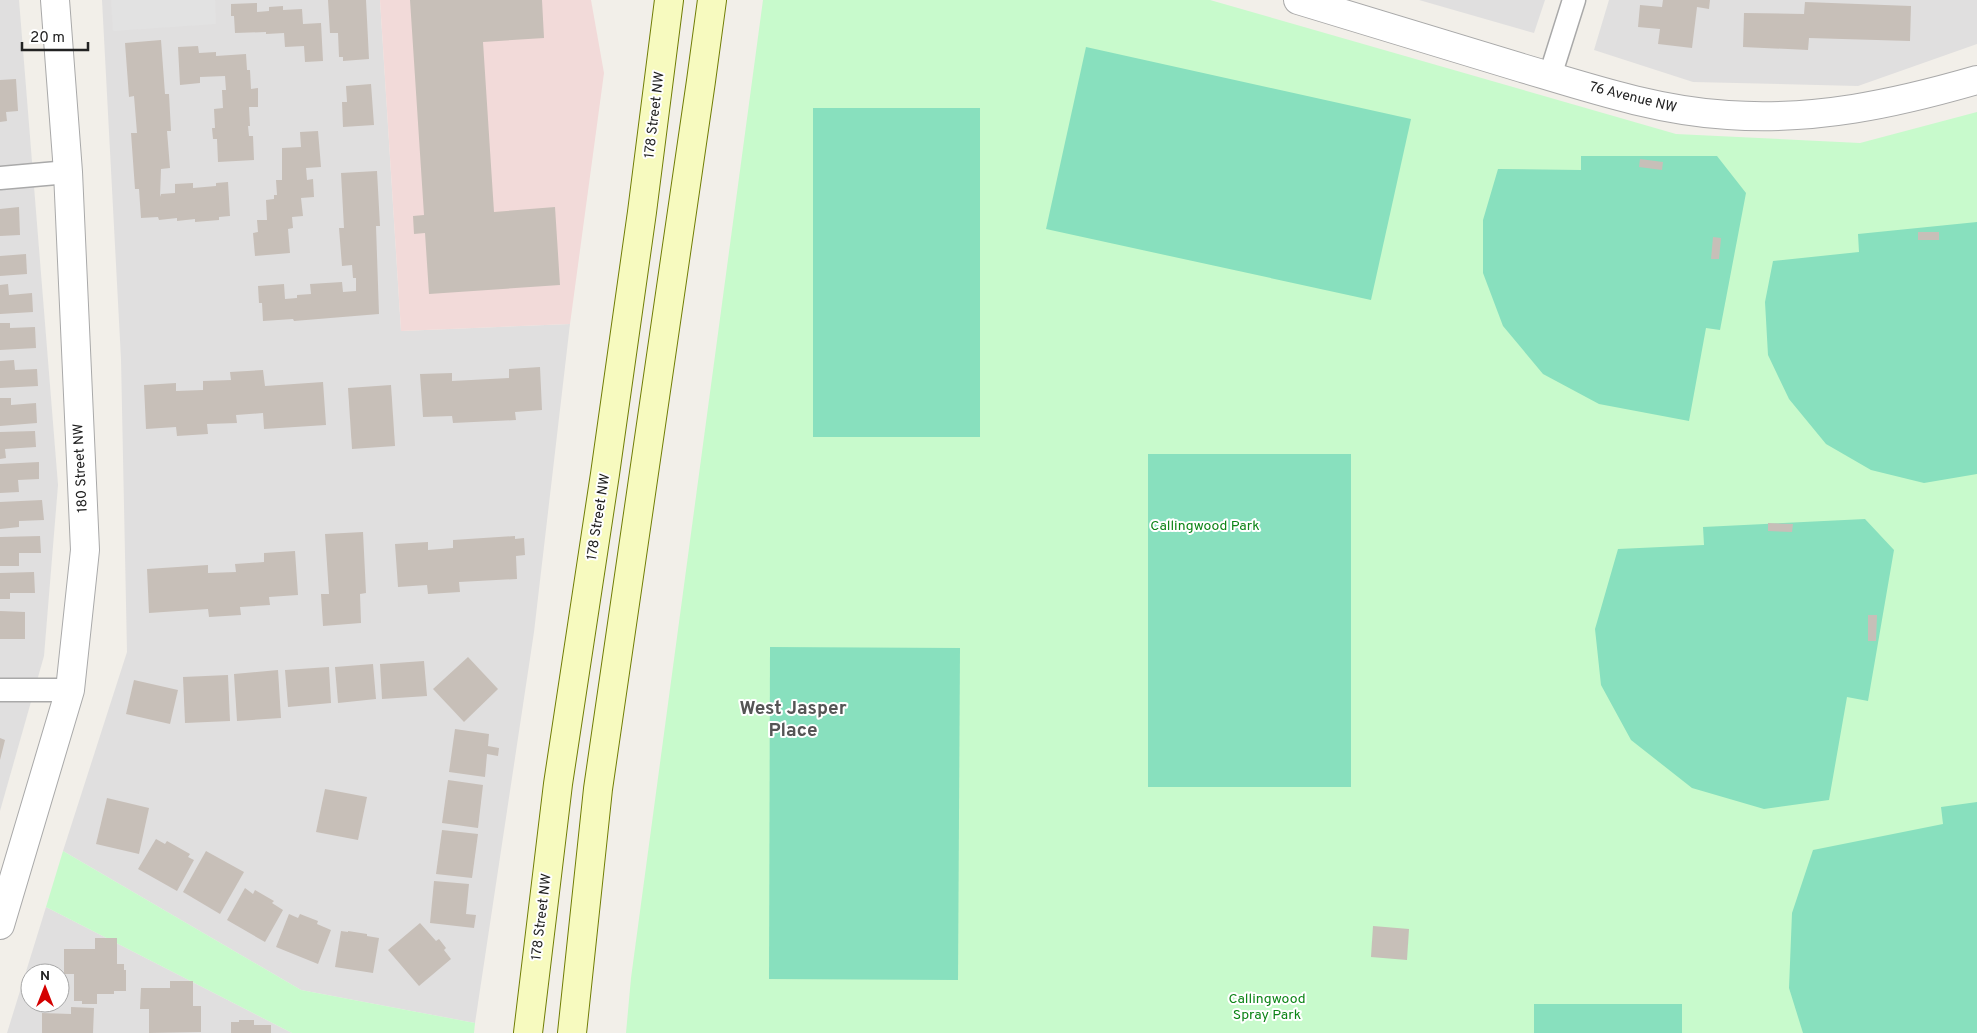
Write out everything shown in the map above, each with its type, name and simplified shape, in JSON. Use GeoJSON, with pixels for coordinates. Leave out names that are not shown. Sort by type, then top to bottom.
{"type":"FeatureCollection","features":[{"type":"Feature","properties":{"kind":"main road","name":"178 Street NW"},"geometry":{"type":"LineString","coordinates":[[528,1033],[558,784],[641,222],[669,0]]}},
{"type":"Feature","properties":{"kind":"main road"},"geometry":{"type":"LineString","coordinates":[[572,1033],[598,789],[712,0]]}},
{"type":"Feature","properties":{"kind":"main road"},"geometry":{"type":"LineString","coordinates":[[558,784],[598,789]]}},
{"type":"Feature","properties":{"kind":"street","name":"180 Street NW"},"geometry":{"type":"LineString","coordinates":[[0,925],[70,690],[85,550],[68,172],[55,0]]}},
{"type":"Feature","properties":{"kind":"street","name":"76 Avenue NW"},"geometry":{"type":"LineString","coordinates":[[1298,0],[1550,76],[1660,106],[1699,113],[1792,116],[1884,105],[1977,80]]}},
{"type":"Feature","properties":{"kind":"street"},"geometry":{"type":"LineString","coordinates":[[1550,76],[1574,0]]}},
{"type":"Feature","properties":{"kind":"street"},"geometry":{"type":"LineString","coordinates":[[0,178],[68,172]]}},
{"type":"Feature","properties":{"kind":"street"},"geometry":{"type":"LineString","coordinates":[[0,690],[70,690]]}},
{"type":"Feature","properties":{"kind":"shaded area"},"geometry":{"type":"Polygon","coordinates":[[[0,0],[19,0],[58,485],[44,656],[0,811],[0,0]]]}},
{"type":"Feature","properties":{"kind":"shaded area"},"geometry":{"type":"Polygon","coordinates":[[[102,0],[380,0],[401,331],[570,324],[534,632],[475,1023],[301,990],[63,851],[127,652],[121,359],[102,0]]]}},
{"type":"Feature","properties":{"kind":"shaded area"},"geometry":{"type":"Polygon","coordinates":[[[111,0],[215,0],[216,24],[113,31],[111,0]]]}},
{"type":"Feature","properties":{"kind":"shaded area"},"geometry":{"type":"Polygon","coordinates":[[[380,0],[591,0],[604,73],[570,324],[401,331],[380,0]]]}},
{"type":"Feature","properties":{"kind":"shaded area"},"geometry":{"type":"Polygon","coordinates":[[[1419,0],[1545,0],[1534,33],[1419,0]]]}},
{"type":"Feature","properties":{"kind":"shaded area"},"geometry":{"type":"Polygon","coordinates":[[[1609,0],[1977,0],[1977,44],[1858,86],[1693,82],[1594,50],[1609,0]]]}},
{"type":"Feature","properties":{"kind":"shaded area"},"geometry":{"type":"Polygon","coordinates":[[[46,907],[292,1033],[7,1033],[20,991],[20,1013],[70,1013],[70,963],[29,963],[46,907]]]}},
{"type":"Feature","properties":{"kind":"green space","name":"Callingwood Park"},"geometry":{"type":"Polygon","coordinates":[[[763,0],[1210,0],[1676,134],[1860,143],[1977,112],[1977,1033],[626,1033],[631,978],[763,0]]]}},
{"type":"Feature","properties":{"kind":"green space"},"geometry":{"type":"Polygon","coordinates":[[[1086,47],[1411,119],[1371,300],[1046,229],[1086,47]]]}},
{"type":"Feature","properties":{"kind":"green space"},"geometry":{"type":"Polygon","coordinates":[[[813,108],[980,108],[980,437],[813,437],[813,108]]]}},
{"type":"Feature","properties":{"kind":"green space"},"geometry":{"type":"Polygon","coordinates":[[[1581,156],[1717,156],[1746,193],[1720,330],[1706,328],[1689,421],[1599,404],[1543,374],[1503,326],[1483,273],[1483,220],[1498,169],[1581,170],[1581,156]]]}},
{"type":"Feature","properties":{"kind":"green space"},"geometry":{"type":"Polygon","coordinates":[[[1977,222],[1977,474],[1924,483],[1871,470],[1826,444],[1789,399],[1768,355],[1765,302],[1773,261],[1859,252],[1858,234],[1977,222]]]}},
{"type":"Feature","properties":{"kind":"green space"},"geometry":{"type":"Polygon","coordinates":[[[1148,454],[1351,454],[1351,787],[1148,787],[1148,454]]]}},
{"type":"Feature","properties":{"kind":"green space"},"geometry":{"type":"Polygon","coordinates":[[[1865,519],[1894,550],[1868,701],[1847,697],[1829,800],[1764,809],[1692,788],[1631,740],[1601,685],[1595,629],[1618,549],[1704,545],[1703,527],[1865,519]]]}},
{"type":"Feature","properties":{"kind":"green space"},"geometry":{"type":"Polygon","coordinates":[[[770,647],[960,648],[958,980],[769,979],[770,647]]]}},
{"type":"Feature","properties":{"kind":"green space"},"geometry":{"type":"Polygon","coordinates":[[[1977,802],[1977,1033],[1803,1033],[1789,988],[1792,913],[1813,850],[1943,824],[1941,807],[1977,802]]]}},
{"type":"Feature","properties":{"kind":"green space"},"geometry":{"type":"Polygon","coordinates":[[[63,851],[301,990],[475,1023],[474,1033],[292,1033],[46,907],[63,851]]]}},
{"type":"Feature","properties":{"kind":"green space"},"geometry":{"type":"Polygon","coordinates":[[[1534,1004],[1682,1004],[1682,1033],[1534,1033],[1534,1004]]]}},
{"type":"Feature","properties":{"kind":"building"},"geometry":{"type":"Polygon","coordinates":[[[328,0],[366,0],[369,59],[343,61],[343,57],[339,57],[338,33],[330,33],[328,0]]]}},
{"type":"Feature","properties":{"kind":"building"},"geometry":{"type":"Polygon","coordinates":[[[410,0],[542,0],[544,38],[483,42],[494,212],[555,207],[560,285],[429,294],[425,233],[414,234],[413,216],[424,215],[410,0]]]}},
{"type":"Feature","properties":{"kind":"building"},"geometry":{"type":"Polygon","coordinates":[[[1663,0],[1710,0],[1709,9],[1697,7],[1692,48],[1658,44],[1660,29],[1638,27],[1640,5],[1662,7],[1663,0]]]}},
{"type":"Feature","properties":{"kind":"building"},"geometry":{"type":"Polygon","coordinates":[[[1805,2],[1911,6],[1910,41],[1809,38],[1808,50],[1743,47],[1744,13],[1804,14],[1805,2]]]}},
{"type":"Feature","properties":{"kind":"building"},"geometry":{"type":"Polygon","coordinates":[[[257,3],[257,12],[269,11],[269,7],[283,6],[283,10],[302,9],[303,24],[321,23],[323,61],[305,62],[304,46],[285,47],[284,33],[235,33],[234,16],[231,16],[231,4],[257,3]]]}},
{"type":"Feature","properties":{"kind":"building"},"geometry":{"type":"Polygon","coordinates":[[[161,40],[165,94],[169,94],[171,131],[167,131],[170,168],[161,169],[160,197],[161,194],[175,193],[175,184],[193,183],[193,188],[216,186],[216,183],[228,182],[230,216],[219,217],[219,220],[195,222],[195,219],[177,221],[177,218],[159,220],[158,217],[141,218],[139,189],[135,189],[131,133],[137,133],[134,96],[129,97],[125,43],[161,40]]]}},
{"type":"Feature","properties":{"kind":"building"},"geometry":{"type":"Polygon","coordinates":[[[198,46],[199,53],[216,52],[216,56],[246,54],[247,70],[250,70],[251,89],[258,88],[258,107],[249,107],[250,126],[248,126],[249,136],[253,136],[254,160],[218,162],[217,139],[213,139],[212,128],[215,128],[214,109],[223,108],[222,90],[226,90],[225,76],[200,77],[200,83],[180,85],[178,47],[198,46]]]}},
{"type":"Feature","properties":{"kind":"building"},"geometry":{"type":"Polygon","coordinates":[[[16,79],[18,111],[6,112],[7,121],[0,122],[0,80],[16,79]]]}},
{"type":"Feature","properties":{"kind":"building"},"geometry":{"type":"Polygon","coordinates":[[[371,84],[374,125],[343,127],[342,102],[347,102],[346,86],[371,84]]]}},
{"type":"Feature","properties":{"kind":"building"},"geometry":{"type":"Polygon","coordinates":[[[318,131],[321,167],[306,168],[307,180],[313,179],[314,197],[301,198],[303,216],[292,217],[293,228],[288,229],[290,253],[255,256],[253,233],[258,232],[257,220],[267,220],[266,200],[274,199],[274,195],[277,195],[276,180],[282,180],[282,148],[301,147],[300,132],[318,131]]]}},
{"type":"Feature","properties":{"kind":"building"},"geometry":{"type":"Polygon","coordinates":[[[1640,159],[1663,162],[1662,170],[1639,167],[1640,159]]]}},
{"type":"Feature","properties":{"kind":"building"},"geometry":{"type":"Polygon","coordinates":[[[377,171],[380,226],[376,226],[379,314],[294,321],[293,319],[263,321],[262,303],[259,303],[258,286],[284,284],[285,299],[297,298],[297,295],[311,294],[310,284],[342,282],[343,292],[356,291],[356,278],[353,278],[352,265],[342,266],[339,228],[344,228],[341,173],[377,171]]]}},
{"type":"Feature","properties":{"kind":"building"},"geometry":{"type":"Polygon","coordinates":[[[19,207],[20,235],[0,236],[0,209],[19,207]]]}},
{"type":"Feature","properties":{"kind":"building"},"geometry":{"type":"Polygon","coordinates":[[[1918,232],[1939,232],[1939,240],[1918,240],[1918,232]]]}},
{"type":"Feature","properties":{"kind":"building"},"geometry":{"type":"Polygon","coordinates":[[[1713,237],[1721,238],[1719,259],[1711,259],[1713,237]]]}},
{"type":"Feature","properties":{"kind":"building"},"geometry":{"type":"Polygon","coordinates":[[[26,254],[27,274],[0,276],[0,256],[26,254]]]}},
{"type":"Feature","properties":{"kind":"building"},"geometry":{"type":"Polygon","coordinates":[[[8,284],[9,295],[32,293],[33,312],[0,314],[0,285],[8,284]]]}},
{"type":"Feature","properties":{"kind":"building"},"geometry":{"type":"Polygon","coordinates":[[[0,323],[10,323],[10,328],[35,327],[36,348],[0,350],[0,323]]]}},
{"type":"Feature","properties":{"kind":"building"},"geometry":{"type":"Polygon","coordinates":[[[14,360],[15,370],[37,369],[38,386],[0,388],[0,361],[14,360]]]}},
{"type":"Feature","properties":{"kind":"building"},"geometry":{"type":"Polygon","coordinates":[[[540,367],[542,410],[515,412],[516,420],[453,423],[452,416],[423,417],[420,374],[452,373],[452,381],[509,378],[509,369],[540,367]]]}},
{"type":"Feature","properties":{"kind":"building"},"geometry":{"type":"Polygon","coordinates":[[[263,370],[265,386],[323,382],[326,425],[264,429],[263,413],[236,415],[237,423],[207,424],[208,434],[177,436],[176,427],[146,429],[144,385],[176,383],[176,391],[203,390],[203,381],[231,380],[230,372],[263,370]]]}},
{"type":"Feature","properties":{"kind":"building"},"geometry":{"type":"Polygon","coordinates":[[[391,385],[395,446],[352,449],[348,388],[391,385]]]}},
{"type":"Feature","properties":{"kind":"building"},"geometry":{"type":"Polygon","coordinates":[[[0,398],[11,398],[11,405],[36,403],[37,423],[0,426],[0,398]]]}},
{"type":"Feature","properties":{"kind":"building"},"geometry":{"type":"Polygon","coordinates":[[[35,431],[36,447],[5,449],[6,458],[0,459],[0,432],[35,431]]]}},
{"type":"Feature","properties":{"kind":"building"},"geometry":{"type":"Polygon","coordinates":[[[39,462],[39,479],[18,480],[19,492],[0,493],[0,464],[39,462]]]}},
{"type":"Feature","properties":{"kind":"building"},"geometry":{"type":"Polygon","coordinates":[[[42,500],[44,520],[19,521],[19,527],[0,529],[0,502],[42,500]]]}},
{"type":"Feature","properties":{"kind":"building"},"geometry":{"type":"Polygon","coordinates":[[[1768,523],[1793,524],[1792,532],[1768,531],[1768,523]]]}},
{"type":"Feature","properties":{"kind":"building"},"geometry":{"type":"Polygon","coordinates":[[[363,532],[366,593],[360,594],[361,623],[323,626],[321,594],[329,594],[325,534],[363,532]]]}},
{"type":"Feature","properties":{"kind":"building"},"geometry":{"type":"Polygon","coordinates":[[[40,536],[41,553],[19,553],[19,566],[0,566],[0,537],[40,536]]]}},
{"type":"Feature","properties":{"kind":"building"},"geometry":{"type":"Polygon","coordinates":[[[515,536],[515,539],[524,538],[525,555],[516,556],[517,579],[459,582],[460,592],[428,594],[427,585],[398,587],[395,544],[428,542],[428,550],[453,548],[453,540],[515,536]]]}},
{"type":"Feature","properties":{"kind":"building"},"geometry":{"type":"Polygon","coordinates":[[[295,551],[298,595],[269,597],[270,605],[240,607],[241,615],[209,617],[208,609],[149,613],[147,569],[208,565],[208,573],[236,572],[235,564],[264,562],[264,553],[295,551]]]}},
{"type":"Feature","properties":{"kind":"building"},"geometry":{"type":"Polygon","coordinates":[[[34,572],[35,593],[10,593],[10,599],[0,599],[0,573],[34,572]]]}},
{"type":"Feature","properties":{"kind":"building"},"geometry":{"type":"Polygon","coordinates":[[[0,611],[25,612],[25,639],[0,639],[0,611]]]}},
{"type":"Feature","properties":{"kind":"building"},"geometry":{"type":"Polygon","coordinates":[[[1868,615],[1877,615],[1876,641],[1868,641],[1868,615]]]}},
{"type":"Feature","properties":{"kind":"building"},"geometry":{"type":"Polygon","coordinates":[[[468,657],[498,689],[464,722],[433,689],[468,657]]]}},
{"type":"Feature","properties":{"kind":"building"},"geometry":{"type":"Polygon","coordinates":[[[424,661],[427,696],[382,699],[380,664],[424,661]]]}},
{"type":"Feature","properties":{"kind":"building"},"geometry":{"type":"Polygon","coordinates":[[[373,664],[376,699],[338,703],[335,667],[373,664]]]}},
{"type":"Feature","properties":{"kind":"building"},"geometry":{"type":"Polygon","coordinates":[[[329,667],[331,703],[288,707],[285,670],[329,667]]]}},
{"type":"Feature","properties":{"kind":"building"},"geometry":{"type":"Polygon","coordinates":[[[278,670],[281,718],[237,721],[234,674],[278,670]]]}},
{"type":"Feature","properties":{"kind":"building"},"geometry":{"type":"Polygon","coordinates":[[[228,675],[230,721],[185,723],[183,677],[228,675]]]}},
{"type":"Feature","properties":{"kind":"building"},"geometry":{"type":"Polygon","coordinates":[[[134,680],[178,690],[170,724],[126,714],[134,680]]]}},
{"type":"Feature","properties":{"kind":"building"},"geometry":{"type":"Polygon","coordinates":[[[455,729],[489,734],[488,746],[499,748],[498,756],[487,754],[485,777],[449,772],[455,729]]]}},
{"type":"Feature","properties":{"kind":"building"},"geometry":{"type":"Polygon","coordinates":[[[0,738],[5,740],[0,760],[0,738]]]}},
{"type":"Feature","properties":{"kind":"building"},"geometry":{"type":"Polygon","coordinates":[[[448,780],[483,785],[478,828],[442,823],[448,780]]]}},
{"type":"Feature","properties":{"kind":"building"},"geometry":{"type":"Polygon","coordinates":[[[325,789],[367,797],[358,840],[316,832],[325,789]]]}},
{"type":"Feature","properties":{"kind":"building"},"geometry":{"type":"Polygon","coordinates":[[[107,798],[149,808],[139,854],[96,844],[107,798]]]}},
{"type":"Feature","properties":{"kind":"building"},"geometry":{"type":"Polygon","coordinates":[[[442,830],[478,834],[472,878],[436,874],[442,830]]]}},
{"type":"Feature","properties":{"kind":"building"},"geometry":{"type":"Polygon","coordinates":[[[156,839],[165,844],[167,841],[190,854],[188,857],[194,860],[177,891],[138,869],[156,839]]]}},
{"type":"Feature","properties":{"kind":"building"},"geometry":{"type":"Polygon","coordinates":[[[206,851],[244,872],[220,914],[183,892],[206,851]]]}},
{"type":"Feature","properties":{"kind":"building"},"geometry":{"type":"Polygon","coordinates":[[[434,881],[469,884],[466,914],[476,915],[474,928],[430,923],[434,881]]]}},
{"type":"Feature","properties":{"kind":"building"},"geometry":{"type":"Polygon","coordinates":[[[245,888],[253,894],[255,890],[274,901],[272,903],[283,910],[265,942],[227,920],[245,888]]]}},
{"type":"Feature","properties":{"kind":"building"},"geometry":{"type":"Polygon","coordinates":[[[289,914],[298,918],[300,914],[318,921],[317,924],[331,930],[318,964],[276,947],[289,914]]]}},
{"type":"Feature","properties":{"kind":"building"},"geometry":{"type":"Polygon","coordinates":[[[420,923],[436,941],[439,939],[451,959],[419,986],[388,950],[420,923]]]}},
{"type":"Feature","properties":{"kind":"building"},"geometry":{"type":"Polygon","coordinates":[[[1373,926],[1409,929],[1407,960],[1371,957],[1373,926]]]}},
{"type":"Feature","properties":{"kind":"building"},"geometry":{"type":"Polygon","coordinates":[[[341,931],[367,934],[367,936],[379,938],[373,973],[335,967],[341,931]]]}},
{"type":"Feature","properties":{"kind":"building"},"geometry":{"type":"Polygon","coordinates":[[[95,938],[117,938],[117,964],[124,964],[124,970],[126,970],[126,991],[114,991],[114,994],[97,994],[97,1004],[82,1004],[82,1001],[74,1001],[74,974],[70,974],[70,963],[64,963],[64,949],[95,949],[95,938]]]}},
{"type":"Feature","properties":{"kind":"building"},"geometry":{"type":"Polygon","coordinates":[[[170,981],[193,981],[193,1006],[201,1006],[201,1032],[149,1033],[149,1009],[140,1009],[141,988],[170,988],[170,981]]]}},
{"type":"Feature","properties":{"kind":"building"},"geometry":{"type":"Polygon","coordinates":[[[71,1007],[94,1008],[93,1033],[42,1033],[42,1013],[71,1014],[71,1007]]]}},
{"type":"Feature","properties":{"kind":"building"},"geometry":{"type":"Polygon","coordinates":[[[239,1020],[254,1020],[254,1025],[271,1025],[271,1033],[231,1033],[231,1022],[239,1022],[239,1020]]]}},
{"type":"Feature","properties":{"kind":"district","name":"West Jasper Place"},"geometry":{"type":"Point","coordinates":[793,720]}},
{"type":"Feature","properties":{"kind":"park label","name":"Callingwood Spray Park"},"geometry":{"type":"Point","coordinates":[1267,1008]}}]}
